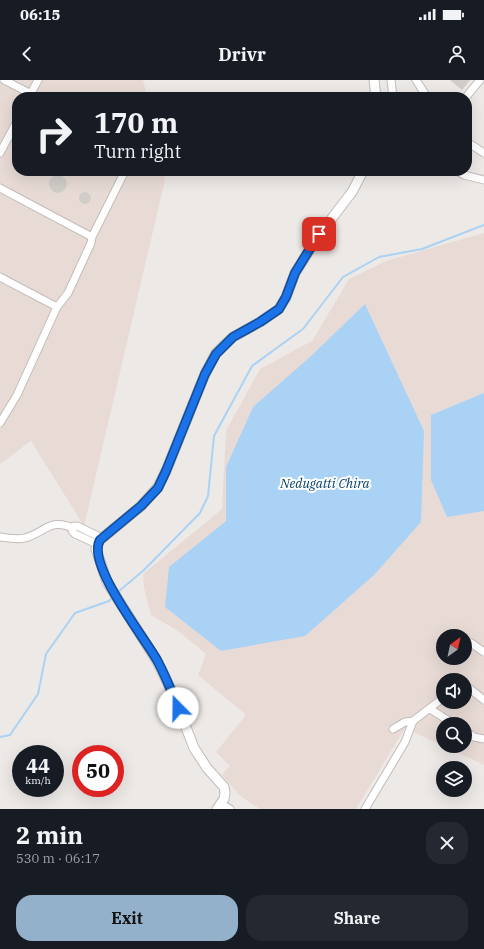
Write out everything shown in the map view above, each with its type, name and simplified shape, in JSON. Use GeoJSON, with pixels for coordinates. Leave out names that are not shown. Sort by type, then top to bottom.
{"type":"FeatureCollection","features":[{"type":"Feature","properties":{"kind":"main road"},"geometry":{"type":"LineString","coordinates":[[374,80],[375,92]]}},
{"type":"Feature","properties":{"kind":"main road"},"geometry":{"type":"LineString","coordinates":[[219,806],[225,793],[224,787],[207,768],[194,748],[173,694],[157,661],[107,582],[96,549],[99,541],[141,506],[158,488],[205,374],[216,354],[233,337],[260,322],[279,309],[286,297],[295,273],[319,234],[352,192],[360,176]]}},
{"type":"Feature","properties":{"kind":"lane"},"geometry":{"type":"LineString","coordinates":[[4,80],[26,92]]}},
{"type":"Feature","properties":{"kind":"lane"},"geometry":{"type":"LineString","coordinates":[[34,92],[38,80]]}},
{"type":"Feature","properties":{"kind":"lane"},"geometry":{"type":"LineString","coordinates":[[391,80],[392,92]]}},
{"type":"Feature","properties":{"kind":"lane"},"geometry":{"type":"LineString","coordinates":[[416,80],[424,92]]}},
{"type":"Feature","properties":{"kind":"lane"},"geometry":{"type":"LineString","coordinates":[[470,92],[480,80]]}},
{"type":"Feature","properties":{"kind":"lane"},"geometry":{"type":"LineString","coordinates":[[0,154],[12,131]]}},
{"type":"Feature","properties":{"kind":"lane"},"geometry":{"type":"LineString","coordinates":[[472,145],[484,153]]}},
{"type":"Feature","properties":{"kind":"lane"},"geometry":{"type":"LineString","coordinates":[[0,423],[17,395],[58,307],[68,293],[91,243],[92,237],[122,176]]}},
{"type":"Feature","properties":{"kind":"lane"},"geometry":{"type":"LineString","coordinates":[[468,176],[484,180]]}},
{"type":"Feature","properties":{"kind":"lane"},"geometry":{"type":"LineString","coordinates":[[0,188],[92,237]]}},
{"type":"Feature","properties":{"kind":"lane"},"geometry":{"type":"LineString","coordinates":[[0,277],[58,307]]}},
{"type":"Feature","properties":{"kind":"lane"},"geometry":{"type":"LineString","coordinates":[[0,537],[17,539],[26,537],[55,524],[61,524],[73,528],[74,526],[77,526],[99,541]]}},
{"type":"Feature","properties":{"kind":"lane"},"geometry":{"type":"LineString","coordinates":[[472,644],[484,652]]}},
{"type":"Feature","properties":{"kind":"lane"},"geometry":{"type":"LineString","coordinates":[[472,691],[484,700]]}},
{"type":"Feature","properties":{"kind":"lane"},"geometry":{"type":"LineString","coordinates":[[392,728],[404,722],[413,720],[436,704]]}},
{"type":"Feature","properties":{"kind":"lane"},"geometry":{"type":"LineString","coordinates":[[430,709],[443,717]]}},
{"type":"Feature","properties":{"kind":"lane"},"geometry":{"type":"LineString","coordinates":[[365,809],[405,742],[413,720]]}},
{"type":"Feature","properties":{"kind":"lane"},"geometry":{"type":"LineString","coordinates":[[472,736],[484,739]]}},
{"type":"Feature","properties":{"kind":"lane"},"geometry":{"type":"LineString","coordinates":[[219,806],[230,809]]}},
{"type":"Feature","properties":{"kind":"shaded area"},"geometry":{"type":"Polygon","coordinates":[[[0,80],[143,80],[146,92],[12,92],[12,176],[164,176],[165,180],[84,526],[31,441],[0,464],[0,80]]]}},
{"type":"Feature","properties":{"kind":"shaded area"},"geometry":{"type":"Polygon","coordinates":[[[484,233],[484,765],[458,753],[472,753],[472,717],[436,717],[436,743],[405,728],[356,809],[260,809],[239,795],[222,775],[230,766],[216,752],[246,715],[198,675],[206,654],[178,631],[151,615],[144,588],[143,574],[222,509],[226,431],[260,369],[312,341],[349,279],[386,261],[484,233]]]}},
{"type":"Feature","properties":{"kind":"water","name":"Nedugatti Chira"},"geometry":{"type":"Polygon","coordinates":[[[365,304],[424,431],[421,522],[374,575],[305,636],[221,651],[165,607],[169,567],[226,521],[226,467],[253,407],[310,357],[365,304]]]}},
{"type":"Feature","properties":{"kind":"water"},"geometry":{"type":"Polygon","coordinates":[[[484,393],[484,511],[447,517],[431,480],[431,415],[484,393]]]}},
{"type":"Feature","properties":{"kind":"building"},"geometry":{"type":"Polygon","coordinates":[[[450,80],[470,80],[462,90],[450,80]]]}},
{"type":"Feature","properties":{"kind":"building"},"geometry":{"type":"Polygon","coordinates":[[[55,176],[61,176],[67,184],[64,190],[58,193],[52,190],[49,184],[55,176]]]}},
{"type":"Feature","properties":{"kind":"building"},"geometry":{"type":"Polygon","coordinates":[[[83,192],[87,192],[91,198],[87,204],[83,204],[79,200],[79,196],[83,192]]]}},
{"type":"Feature","properties":{"kind":"waterway"},"geometry":{"type":"LineString","coordinates":[[118,592],[144,570],[200,513],[208,496],[214,436],[252,366],[303,329],[343,277],[379,257],[422,249],[484,225]]}},
{"type":"Feature","properties":{"kind":"waterway"},"geometry":{"type":"LineString","coordinates":[[0,737],[10,735],[38,694],[46,654],[75,613],[109,601],[113,597]]}},
{"type":"Feature","properties":{"kind":"route"},"geometry":{"type":"LineString","coordinates":[[178,708],[157,661],[107,582],[97,553],[97,544],[141,506],[158,488],[205,374],[216,354],[233,337],[260,322],[279,309],[286,297],[295,273],[319,234]]}}]}
